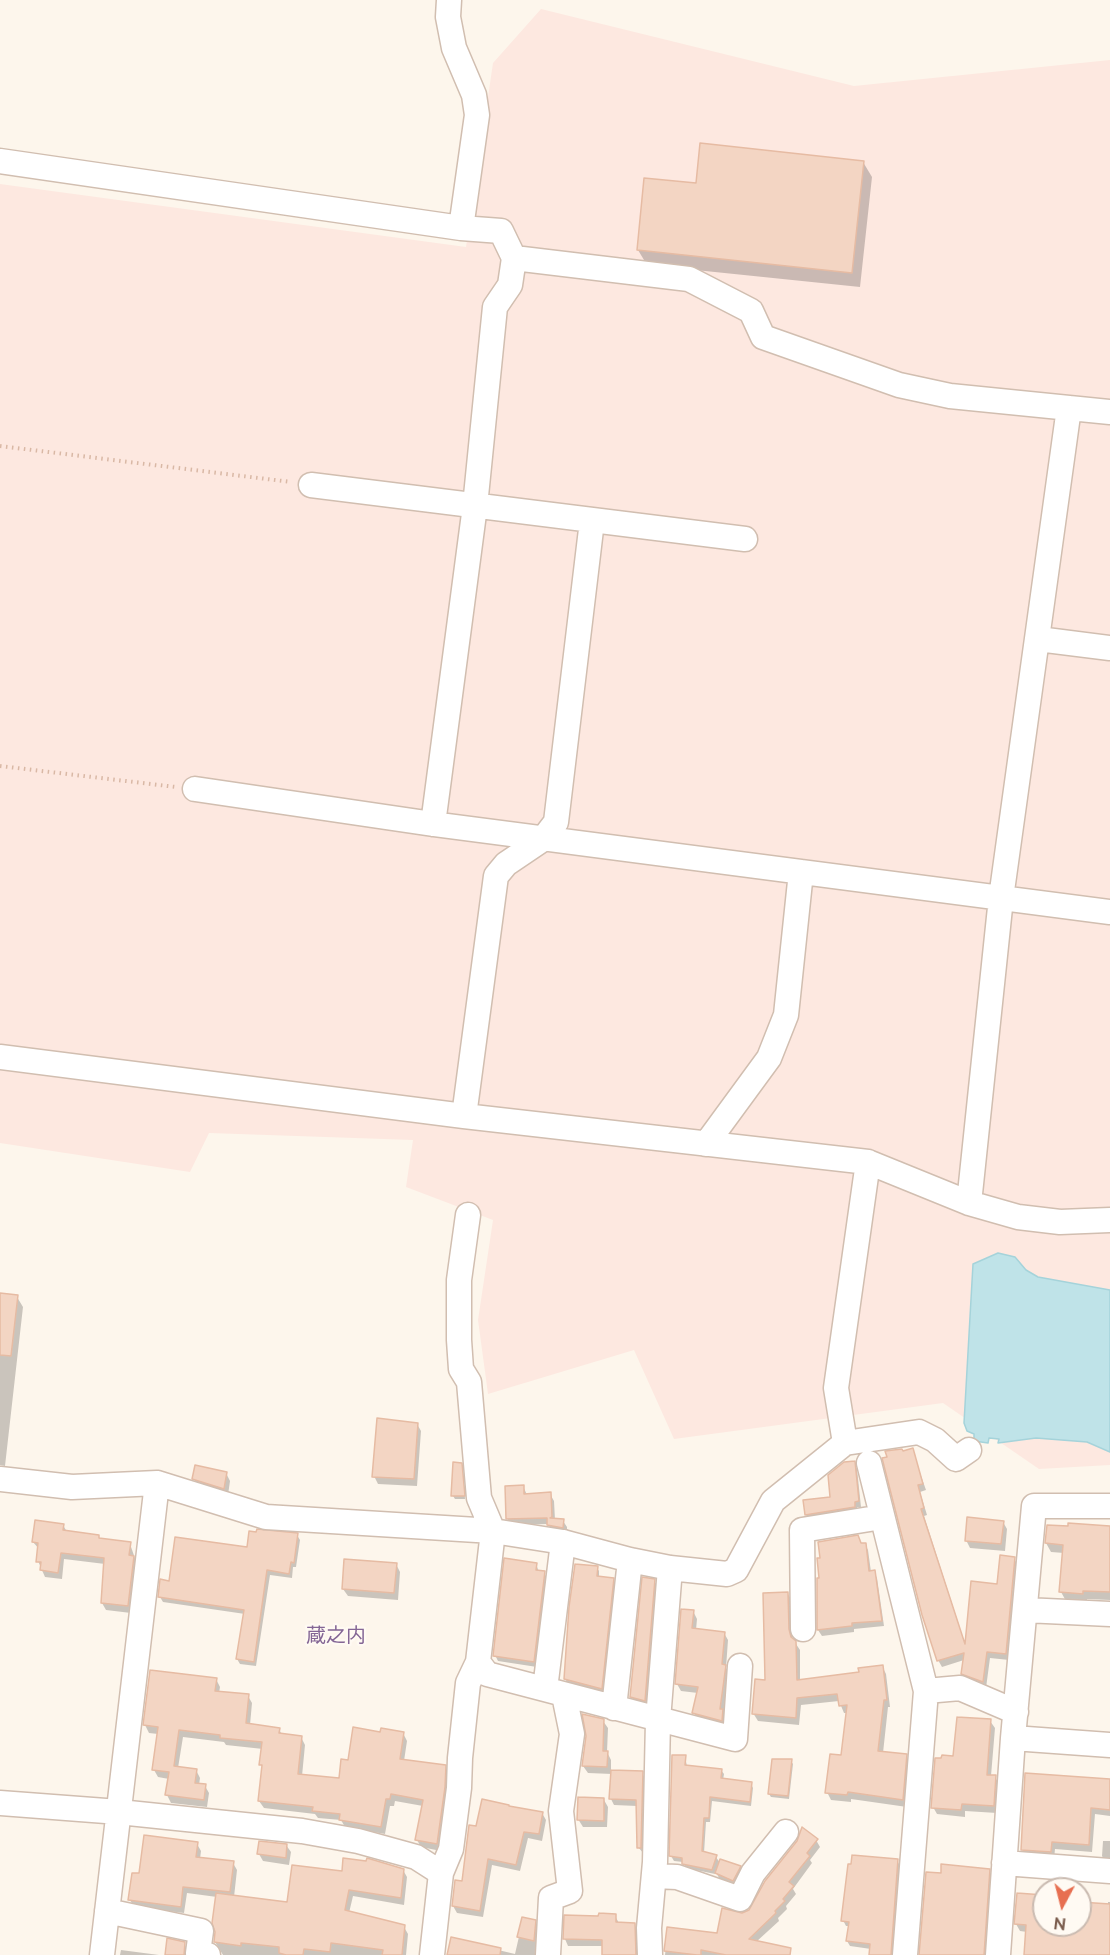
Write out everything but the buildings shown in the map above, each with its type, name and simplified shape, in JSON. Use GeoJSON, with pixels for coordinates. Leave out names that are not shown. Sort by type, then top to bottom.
{"type":"FeatureCollection","features":[{"type":"Feature","properties":{"kind":"street"},"geometry":{"type":"LineString","coordinates":[[449,0],[448,17],[454,48],[474,95],[477,115],[461,228]]}},
{"type":"Feature","properties":{"kind":"street"},"geometry":{"type":"LineString","coordinates":[[0,161],[461,228],[501,231],[514,258],[510,285],[495,307],[475,506],[433,824]]}},
{"type":"Feature","properties":{"kind":"street"},"geometry":{"type":"LineString","coordinates":[[514,258],[688,279],[751,311],[763,337],[899,385],[950,396],[1110,412]]}},
{"type":"Feature","properties":{"kind":"street"},"geometry":{"type":"LineString","coordinates":[[969,1203],[1001,898],[1069,408]]}},
{"type":"Feature","properties":{"kind":"street"},"geometry":{"type":"LineString","coordinates":[[311,485],[745,539]]}},
{"type":"Feature","properties":{"kind":"street"},"geometry":{"type":"LineString","coordinates":[[464,1116],[496,876],[506,864],[543,838],[556,822],[592,521]]}},
{"type":"Feature","properties":{"kind":"street"},"geometry":{"type":"LineString","coordinates":[[1038,639],[1110,648]]}},
{"type":"Feature","properties":{"kind":"street"},"geometry":{"type":"LineString","coordinates":[[195,789],[433,824],[1110,912]]}},
{"type":"Feature","properties":{"kind":"street"},"geometry":{"type":"LineString","coordinates":[[706,1144],[769,1058],[786,1016],[801,872]]}},
{"type":"Feature","properties":{"kind":"street"},"geometry":{"type":"LineString","coordinates":[[0,1057],[464,1116],[868,1162],[969,1203],[1018,1216],[1060,1222],[1110,1220]]}},
{"type":"Feature","properties":{"kind":"street"},"geometry":{"type":"LineString","coordinates":[[845,1443],[836,1388],[868,1162]]}},
{"type":"Feature","properties":{"kind":"street"},"geometry":{"type":"LineString","coordinates":[[433,1954],[441,1873],[451,1849],[468,1683],[477,1662],[493,1531],[479,1498],[469,1382],[461,1369],[459,1280],[468,1215]]}},
{"type":"Feature","properties":{"kind":"street"},"geometry":{"type":"LineString","coordinates":[[0,1479],[72,1487],[157,1483],[266,1517],[493,1531],[563,1542],[670,1568],[727,1574],[736,1570],[773,1501],[845,1443],[919,1432],[935,1440],[956,1459],[969,1450]]}},
{"type":"Feature","properties":{"kind":"street"},"geometry":{"type":"LineString","coordinates":[[869,1464],[926,1691],[905,1955]]}},
{"type":"Feature","properties":{"kind":"street"},"geometry":{"type":"LineString","coordinates":[[102,1955],[157,1483]]}},
{"type":"Feature","properties":{"kind":"street"},"geometry":{"type":"LineString","coordinates":[[998,1955],[1013,1738],[1034,1506],[1110,1506]]}},
{"type":"Feature","properties":{"kind":"street"},"geometry":{"type":"LineString","coordinates":[[803,1629],[802,1530],[882,1517]]}},
{"type":"Feature","properties":{"kind":"street"},"geometry":{"type":"LineString","coordinates":[[548,1955],[551,1898],[570,1891],[561,1811],[572,1734],[554,1692],[563,1542]]}},
{"type":"Feature","properties":{"kind":"street"},"geometry":{"type":"LineString","coordinates":[[614,1708],[630,1560]]}},
{"type":"Feature","properties":{"kind":"street"},"geometry":{"type":"LineString","coordinates":[[650,1955],[658,1720],[670,1568]]}},
{"type":"Feature","properties":{"kind":"street"},"geometry":{"type":"LineString","coordinates":[[1025,1610],[1110,1614]]}},
{"type":"Feature","properties":{"kind":"street"},"geometry":{"type":"LineString","coordinates":[[477,1662],[487,1674],[735,1739],[740,1666]]}},
{"type":"Feature","properties":{"kind":"street"},"geometry":{"type":"LineString","coordinates":[[926,1691],[960,1688],[1016,1712]]}},
{"type":"Feature","properties":{"kind":"street"},"geometry":{"type":"LineString","coordinates":[[1013,1738],[1110,1745]]}},
{"type":"Feature","properties":{"kind":"street"},"geometry":{"type":"LineString","coordinates":[[0,1803],[119,1812],[302,1831],[346,1839],[416,1857],[441,1873]]}},
{"type":"Feature","properties":{"kind":"street"},"geometry":{"type":"LineString","coordinates":[[654,1876],[677,1877],[740,1899],[753,1873],[786,1832]]}},
{"type":"Feature","properties":{"kind":"street"},"geometry":{"type":"LineString","coordinates":[[1004,1863],[1110,1871]]}},
{"type":"Feature","properties":{"kind":"street"},"geometry":{"type":"LineString","coordinates":[[107,1911],[201,1931],[198,1953],[208,1955]]}},
{"type":"Feature","properties":{"kind":"path"},"geometry":{"type":"LineString","coordinates":[[0,446],[311,485]]}},
{"type":"Feature","properties":{"kind":"path"},"geometry":{"type":"LineString","coordinates":[[0,766],[195,789]]}},
{"type":"Feature","properties":{"kind":"shaded area"},"geometry":{"type":"Polygon","coordinates":[[[541,9],[854,86],[1110,60],[1110,1465],[1039,1469],[943,1403],[674,1439],[634,1350],[488,1394],[478,1320],[493,1220],[406,1187],[413,1140],[209,1133],[190,1172],[0,1143],[0,184],[466,247],[493,63],[541,9]]]}},
{"type":"Feature","properties":{"kind":"water"},"geometry":{"type":"Polygon","coordinates":[[[998,1253],[1015,1257],[1026,1270],[1038,1277],[1110,1290],[1110,1452],[1087,1442],[1036,1438],[998,1443],[999,1439],[989,1438],[988,1443],[974,1441],[974,1434],[967,1431],[964,1423],[973,1264],[998,1253]]]}},
{"type":"Feature","properties":{"kind":"district","name":"蔵之内"},"geometry":{"type":"Point","coordinates":[336,1636]}}]}
